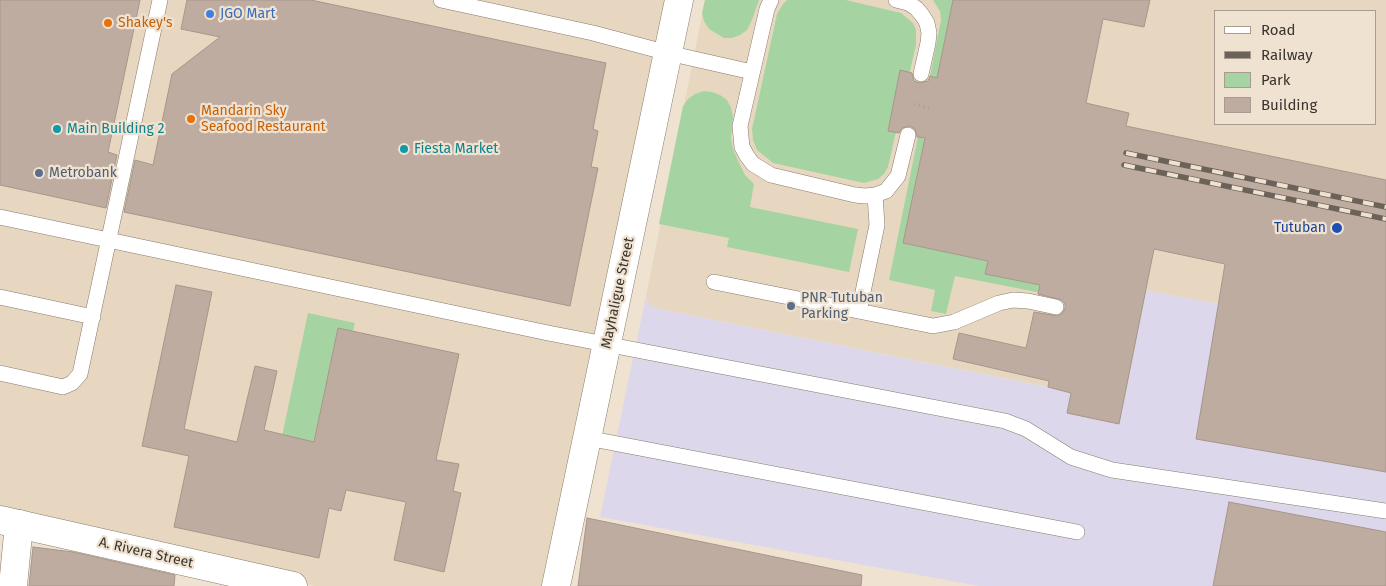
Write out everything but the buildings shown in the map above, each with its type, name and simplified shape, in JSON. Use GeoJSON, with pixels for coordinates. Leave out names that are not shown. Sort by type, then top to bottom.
{"type":"FeatureCollection","features":[{"type":"Feature","properties":{"kind":"street","name":"Mayhaligue Street"},"geometry":{"type":"LineString","coordinates":[[556,586],[679,0]]}},
{"type":"Feature","properties":{"kind":"street"},"geometry":{"type":"LineString","coordinates":[[10,522],[13,586]]}},
{"type":"Feature","properties":{"kind":"street","name":"A. Rivera Street"},"geometry":{"type":"LineString","coordinates":[[10,522],[293,586]]}},
{"type":"Feature","properties":{"kind":"lane"},"geometry":{"type":"LineString","coordinates":[[0,373],[63,386],[72,383],[80,374],[160,0]]}},
{"type":"Feature","properties":{"kind":"lane"},"geometry":{"type":"LineString","coordinates":[[441,0],[593,33],[668,54],[752,72]]}},
{"type":"Feature","properties":{"kind":"lane"},"geometry":{"type":"LineString","coordinates":[[771,0],[767,9],[740,126],[742,147],[746,156],[753,164],[771,175],[854,194],[876,195],[886,190],[898,176],[908,135]]}},
{"type":"Feature","properties":{"kind":"lane"},"geometry":{"type":"LineString","coordinates":[[896,0],[908,3],[916,8],[927,23],[928,43],[921,74]]}},
{"type":"Feature","properties":{"kind":"lane"},"geometry":{"type":"LineString","coordinates":[[859,311],[877,224],[876,195]]}},
{"type":"Feature","properties":{"kind":"lane"},"geometry":{"type":"LineString","coordinates":[[0,217],[548,333],[1005,421],[1026,429],[1071,457],[1112,470],[1386,511]]}},
{"type":"Feature","properties":{"kind":"lane"},"geometry":{"type":"LineString","coordinates":[[714,282],[933,326],[954,322],[999,303],[1013,300],[1056,307]]}},
{"type":"Feature","properties":{"kind":"lane"},"geometry":{"type":"LineString","coordinates":[[0,297],[93,317]]}},
{"type":"Feature","properties":{"kind":"lane"},"geometry":{"type":"LineString","coordinates":[[587,438],[1077,532]]}},
{"type":"Feature","properties":{"kind":"path"},"geometry":{"type":"LineString","coordinates":[[914,104],[931,109]]}},
{"type":"Feature","properties":{"kind":"shaded area"},"geometry":{"type":"Polygon","coordinates":[[[0,0],[673,0],[551,586],[314,586],[0,515],[0,0]]]}},
{"type":"Feature","properties":{"kind":"shaded area"},"geometry":{"type":"Polygon","coordinates":[[[705,0],[1386,0],[1386,334],[1071,277],[1048,387],[654,308],[649,305],[646,298],[705,0]]]}},
{"type":"Feature","properties":{"kind":"shaded area"},"geometry":{"type":"Polygon","coordinates":[[[1071,277],[1386,334],[1386,586],[979,586],[600,517],[647,291],[646,298],[649,305],[659,309],[1047,387],[1071,277]]]}},
{"type":"Feature","properties":{"kind":"green space"},"geometry":{"type":"Polygon","coordinates":[[[705,0],[759,0],[747,30],[732,38],[724,38],[709,29],[704,21],[702,13],[705,0]]]}},
{"type":"Feature","properties":{"kind":"green space"},"geometry":{"type":"Polygon","coordinates":[[[787,0],[846,0],[901,13],[913,23],[916,30],[916,45],[888,167],[878,179],[864,183],[773,163],[757,150],[753,140],[752,129],[777,14],[787,0]]]}},
{"type":"Feature","properties":{"kind":"green space"},"geometry":{"type":"Polygon","coordinates":[[[933,0],[953,0],[937,78],[930,76],[941,20],[940,11],[933,0]]]}},
{"type":"Feature","properties":{"kind":"green space"},"geometry":{"type":"Polygon","coordinates":[[[704,91],[720,95],[727,100],[731,108],[733,117],[731,139],[734,152],[745,175],[754,184],[750,207],[858,229],[849,272],[727,247],[729,238],[659,224],[683,106],[695,94],[704,91]]]}},
{"type":"Feature","properties":{"kind":"green space"},"geometry":{"type":"Polygon","coordinates":[[[918,137],[925,139],[903,243],[988,261],[986,274],[1048,287],[1047,294],[955,276],[946,314],[931,311],[935,290],[889,280],[918,137]]]}},
{"type":"Feature","properties":{"kind":"green space"},"geometry":{"type":"Polygon","coordinates":[[[308,313],[355,323],[353,331],[338,328],[291,552],[259,545],[308,313]]]}},
{"type":"Feature","properties":{"kind":"railway"},"geometry":{"type":"LineString","coordinates":[[1126,153],[1386,207]]}},
{"type":"Feature","properties":{"kind":"railway"},"geometry":{"type":"LineString","coordinates":[[1124,165],[1386,219]]}},
{"type":"Feature","properties":{"kind":"place","name":"JGO Mart"},"geometry":{"type":"Point","coordinates":[210,14]}},
{"type":"Feature","properties":{"kind":"place","name":"Shakey's"},"geometry":{"type":"Point","coordinates":[108,23]}},
{"type":"Feature","properties":{"kind":"place","name":"Mandarin Sky Seafood Restaurant"},"geometry":{"type":"Point","coordinates":[191,119]}},
{"type":"Feature","properties":{"kind":"place","name":"Main Building 2"},"geometry":{"type":"Point","coordinates":[57,129]}},
{"type":"Feature","properties":{"kind":"place","name":"Fiesta Market"},"geometry":{"type":"Point","coordinates":[404,149]}},
{"type":"Feature","properties":{"kind":"place","name":"Metrobank"},"geometry":{"type":"Point","coordinates":[39,173]}},
{"type":"Feature","properties":{"kind":"place","name":"Tutuban"},"geometry":{"type":"Point","coordinates":[1337,228]}},
{"type":"Feature","properties":{"kind":"place","name":"PNR Tutuban Parking"},"geometry":{"type":"Point","coordinates":[791,306]}}]}
